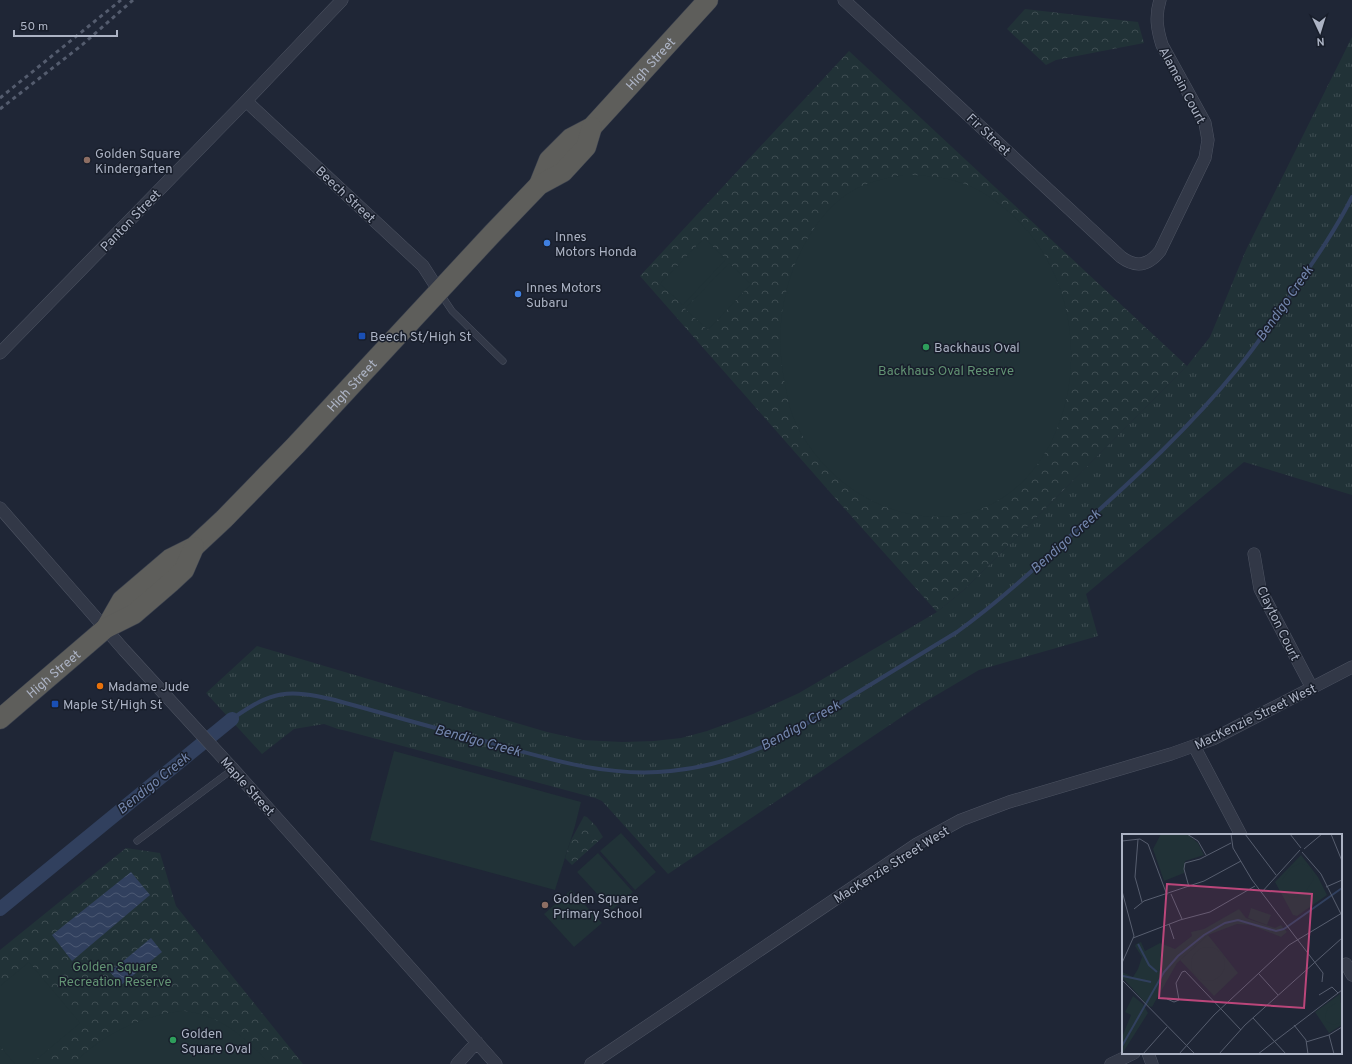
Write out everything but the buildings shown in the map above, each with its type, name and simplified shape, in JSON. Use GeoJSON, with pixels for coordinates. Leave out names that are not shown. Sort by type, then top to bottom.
{"type":"FeatureCollection","features":[{"type":"Feature","properties":{"kind":"highway","name":"High Street"},"geometry":{"type":"LineString","coordinates":[[0,719],[106,628],[122,600],[170,559],[194,547],[264,479],[539,185],[563,172],[586,147],[592,127],[708,0]]}},
{"type":"Feature","properties":{"kind":"street","name":"Panton Street"},"geometry":{"type":"LineString","coordinates":[[0,353],[246,101],[342,0]]}},
{"type":"Feature","properties":{"kind":"street","name":"Fir Street"},"geometry":{"type":"LineString","coordinates":[[844,0],[1121,257],[1136,265]]}},
{"type":"Feature","properties":{"kind":"street","name":"Alamein Court"},"geometry":{"type":"LineString","coordinates":[[1136,265],[1151,260],[1160,251],[1205,158],[1208,140],[1205,123],[1162,45],[1158,34],[1156,24],[1160,0]]}},
{"type":"Feature","properties":{"kind":"street","name":"Beech Street"},"geometry":{"type":"LineString","coordinates":[[246,101],[423,266],[439,291]]}},
{"type":"Feature","properties":{"kind":"street","name":"Maple Street"},"geometry":{"type":"LineString","coordinates":[[0,508],[496,1064]]}},
{"type":"Feature","properties":{"kind":"street","name":"Clayton Court"},"geometry":{"type":"LineString","coordinates":[[1254,554],[1260,589],[1312,688]]}},
{"type":"Feature","properties":{"kind":"street","name":"MacKenzie Street West"},"geometry":{"type":"LineString","coordinates":[[591,1064],[917,844],[939,831],[962,820],[1010,802],[1194,746],[1234,729],[1352,667]]}},
{"type":"Feature","properties":{"kind":"street"},"geometry":{"type":"LineString","coordinates":[[1194,746],[1240,834]]}},
{"type":"Feature","properties":{"kind":"street"},"geometry":{"type":"LineString","coordinates":[[1346,963],[1352,976]]}},
{"type":"Feature","properties":{"kind":"street"},"geometry":{"type":"LineString","coordinates":[[457,1064],[477,1042]]}},
{"type":"Feature","properties":{"kind":"street"},"geometry":{"type":"LineString","coordinates":[[1111,1064],[1132,1054]]}},
{"type":"Feature","properties":{"kind":"street"},"geometry":{"type":"LineString","coordinates":[[1148,1054],[1152,1064]]}},
{"type":"Feature","properties":{"kind":"lane"},"geometry":{"type":"LineString","coordinates":[[439,291],[452,311],[503,361]]}},
{"type":"Feature","properties":{"kind":"lane"},"geometry":{"type":"LineString","coordinates":[[137,841],[233,769]]}},
{"type":"Feature","properties":{"kind":"green space"},"geometry":{"type":"Polygon","coordinates":[[[1025,9],[1138,22],[1144,43],[1056,60],[1046,65],[1007,29],[1025,9]]]}},
{"type":"Feature","properties":{"kind":"green space"},"geometry":{"type":"Polygon","coordinates":[[[1352,37],[1352,495],[1244,462],[1086,594],[1098,636],[979,670],[918,706],[668,874],[602,801],[595,798],[324,724],[294,729],[262,754],[206,693],[257,646],[547,732],[583,740],[622,742],[681,738],[707,731],[753,714],[799,693],[937,612],[965,589],[1187,366],[1210,337],[1246,250],[1352,37]]]}},
{"type":"Feature","properties":{"kind":"green space","name":"Backhaus Oval Reserve"},"geometry":{"type":"Polygon","coordinates":[[[849,51],[1187,366],[965,589],[937,612],[640,276],[849,51]]]}},
{"type":"Feature","properties":{"kind":"green space","name":"Backhaus Oval"},"geometry":{"type":"Polygon","coordinates":[[[903,175],[938,177],[964,184],[987,195],[1009,212],[1030,234],[1047,260],[1060,288],[1068,318],[1071,348],[1070,379],[1064,409],[1053,438],[1028,476],[997,501],[962,514],[926,516],[889,508],[854,490],[823,463],[798,428],[789,404],[783,373],[780,341],[786,293],[796,262],[811,233],[831,208],[847,194],[874,182],[903,175]]]}},
{"type":"Feature","properties":{"kind":"green space"},"geometry":{"type":"Polygon","coordinates":[[[704,238],[726,259],[683,305],[660,284],[704,238]]]}},
{"type":"Feature","properties":{"kind":"green space"},"geometry":{"type":"Polygon","coordinates":[[[729,263],[751,284],[708,330],[685,309],[729,263]]]}},
{"type":"Feature","properties":{"kind":"green space"},"geometry":{"type":"Polygon","coordinates":[[[394,751],[581,802],[555,890],[370,840],[394,751]]]}},
{"type":"Feature","properties":{"kind":"green space"},"geometry":{"type":"Polygon","coordinates":[[[584,816],[596,826],[603,837],[572,865],[565,858],[570,842],[584,816]]]}},
{"type":"Feature","properties":{"kind":"green space"},"geometry":{"type":"Polygon","coordinates":[[[621,833],[656,872],[635,890],[600,851],[621,833]]]}},
{"type":"Feature","properties":{"kind":"green space","name":"Golden Square Recreation Reserve"},"geometry":{"type":"Polygon","coordinates":[[[126,848],[160,853],[176,906],[303,1064],[0,1064],[0,950],[126,848]]]}},
{"type":"Feature","properties":{"kind":"green space"},"geometry":{"type":"Polygon","coordinates":[[[598,853],[633,892],[612,910],[577,872],[598,853]]]}},
{"type":"Feature","properties":{"kind":"green space"},"geometry":{"type":"Polygon","coordinates":[[[571,890],[602,923],[574,947],[544,914],[571,890]]]}},
{"type":"Feature","properties":{"kind":"green space"},"geometry":{"type":"Polygon","coordinates":[[[29,962],[80,1023],[31,1064],[15,1064],[0,1046],[0,986],[29,962]]]}},
{"type":"Feature","properties":{"kind":"green space","name":"Golden Square Oval"},"geometry":{"type":"Polygon","coordinates":[[[184,1011],[204,1015],[222,1023],[239,1034],[269,1064],[73,1064],[97,1044],[124,1028],[153,1017],[184,1011]]]}},
{"type":"Feature","properties":{"kind":"water"},"geometry":{"type":"Polygon","coordinates":[[[131,872],[150,895],[72,961],[52,935],[131,872]]]}},
{"type":"Feature","properties":{"kind":"water"},"geometry":{"type":"Polygon","coordinates":[[[151,938],[162,952],[121,985],[110,972],[151,938]]]}},
{"type":"Feature","properties":{"kind":"waterway","name":"Bendigo Creek"},"geometry":{"type":"LineString","coordinates":[[232,719],[246,709],[270,697],[281,694],[304,694],[335,700],[553,760],[623,772],[671,771],[686,769],[730,759],[772,743],[786,736],[957,632],[1020,582],[1142,471],[1182,431],[1246,358],[1318,254],[1352,197]]}},
{"type":"Feature","properties":{"kind":"waterway","name":"Bendigo Creek"},"geometry":{"type":"LineString","coordinates":[[0,909],[232,719]]}},
{"type":"Feature","properties":{"kind":"railway"},"geometry":{"type":"LineString","coordinates":[[0,98],[121,0]]}},
{"type":"Feature","properties":{"kind":"railway"},"geometry":{"type":"LineString","coordinates":[[0,109],[82,45],[133,0]]}},
{"type":"Feature","properties":{"kind":"place","name":"Golden Square Kindergarten"},"geometry":{"type":"Point","coordinates":[87,160]}},
{"type":"Feature","properties":{"kind":"place","name":"Innes Motors Honda"},"geometry":{"type":"Point","coordinates":[547,243]}},
{"type":"Feature","properties":{"kind":"place","name":"Innes Motors Subaru"},"geometry":{"type":"Point","coordinates":[518,294]}},
{"type":"Feature","properties":{"kind":"place","name":"Beech St/High St"},"geometry":{"type":"Point","coordinates":[362,336]}},
{"type":"Feature","properties":{"kind":"place","name":"Backhaus Oval"},"geometry":{"type":"Point","coordinates":[926,347]}},
{"type":"Feature","properties":{"kind":"place","name":"Madame Jude"},"geometry":{"type":"Point","coordinates":[100,686]}},
{"type":"Feature","properties":{"kind":"place","name":"Maple St/High St"},"geometry":{"type":"Point","coordinates":[55,704]}},
{"type":"Feature","properties":{"kind":"place","name":"Golden Square Primary School"},"geometry":{"type":"Point","coordinates":[545,905]}},
{"type":"Feature","properties":{"kind":"place","name":"Golden Square Oval"},"geometry":{"type":"Point","coordinates":[173,1040]}}]}
